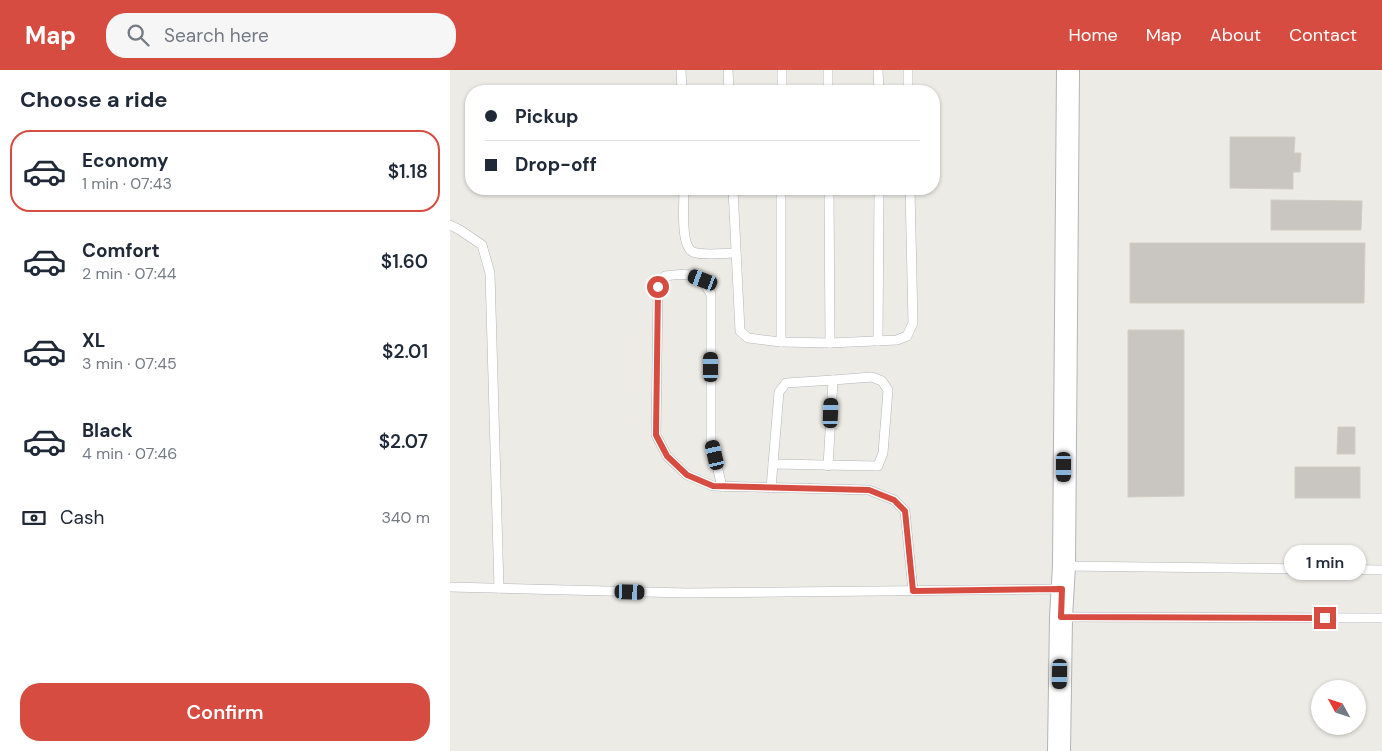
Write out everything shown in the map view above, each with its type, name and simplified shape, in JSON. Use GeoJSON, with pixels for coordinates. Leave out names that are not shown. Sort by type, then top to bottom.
{"type":"FeatureCollection","features":[{"type":"Feature","properties":{"kind":"main road"},"geometry":{"type":"LineString","coordinates":[[1059,751],[1061,617],[1064,566],[1068,70]]}},
{"type":"Feature","properties":{"kind":"lane"},"geometry":{"type":"LineString","coordinates":[[681,70],[682,85]]}},
{"type":"Feature","properties":{"kind":"lane"},"geometry":{"type":"LineString","coordinates":[[728,70],[729,85]]}},
{"type":"Feature","properties":{"kind":"lane"},"geometry":{"type":"LineString","coordinates":[[782,70],[782,85]]}},
{"type":"Feature","properties":{"kind":"lane"},"geometry":{"type":"LineString","coordinates":[[828,70],[828,85]]}},
{"type":"Feature","properties":{"kind":"lane"},"geometry":{"type":"LineString","coordinates":[[878,70],[879,85]]}},
{"type":"Feature","properties":{"kind":"lane"},"geometry":{"type":"LineString","coordinates":[[908,70],[908,85]]}},
{"type":"Feature","properties":{"kind":"lane"},"geometry":{"type":"LineString","coordinates":[[684,195],[684,237],[688,248],[695,252],[736,253]]}},
{"type":"Feature","properties":{"kind":"lane"},"geometry":{"type":"LineString","coordinates":[[733,195],[740,331],[748,338],[780,342],[830,343],[897,340],[907,336],[913,323],[910,195]]}},
{"type":"Feature","properties":{"kind":"lane"},"geometry":{"type":"LineString","coordinates":[[780,342],[781,195]]}},
{"type":"Feature","properties":{"kind":"lane"},"geometry":{"type":"LineString","coordinates":[[829,195],[830,343]]}},
{"type":"Feature","properties":{"kind":"lane"},"geometry":{"type":"LineString","coordinates":[[878,341],[879,195]]}},
{"type":"Feature","properties":{"kind":"lane"},"geometry":{"type":"LineString","coordinates":[[450,225],[482,245],[490,273],[499,588]]}},
{"type":"Feature","properties":{"kind":"lane"},"geometry":{"type":"LineString","coordinates":[[722,487],[711,440],[711,294],[703,280],[685,273],[665,276],[658,287],[656,435],[667,456],[687,475],[722,487],[869,490],[894,500],[905,511],[913,591]]}},
{"type":"Feature","properties":{"kind":"lane"},"geometry":{"type":"LineString","coordinates":[[771,488],[778,392],[786,383],[872,377],[882,381],[888,390],[883,453],[878,466],[773,464]]}},
{"type":"Feature","properties":{"kind":"lane"},"geometry":{"type":"LineString","coordinates":[[828,466],[833,380]]}},
{"type":"Feature","properties":{"kind":"lane"},"geometry":{"type":"LineString","coordinates":[[1064,566],[1382,570]]}},
{"type":"Feature","properties":{"kind":"lane"},"geometry":{"type":"LineString","coordinates":[[450,587],[686,593],[1062,589]]}},
{"type":"Feature","properties":{"kind":"lane"},"geometry":{"type":"LineString","coordinates":[[1061,617],[1382,618]]}},
{"type":"Feature","properties":{"kind":"building"},"geometry":{"type":"Polygon","coordinates":[[[1230,137],[1295,137],[1294,153],[1301,153],[1300,172],[1293,172],[1293,189],[1230,188],[1230,137]]]}},
{"type":"Feature","properties":{"kind":"building"},"geometry":{"type":"Polygon","coordinates":[[[1271,200],[1362,201],[1361,230],[1271,230],[1271,200]]]}},
{"type":"Feature","properties":{"kind":"building"},"geometry":{"type":"Polygon","coordinates":[[[1130,243],[1365,243],[1364,303],[1130,303],[1130,243]]]}},
{"type":"Feature","properties":{"kind":"building"},"geometry":{"type":"Polygon","coordinates":[[[1128,330],[1184,330],[1184,496],[1128,497],[1128,330]]]}},
{"type":"Feature","properties":{"kind":"building"},"geometry":{"type":"Polygon","coordinates":[[[1338,427],[1355,427],[1355,454],[1337,454],[1338,427]]]}},
{"type":"Feature","properties":{"kind":"building"},"geometry":{"type":"Polygon","coordinates":[[[1295,467],[1360,467],[1360,498],[1295,498],[1295,467]]]}},
{"type":"Feature","properties":{"kind":"route"},"geometry":{"type":"LineString","coordinates":[[658,287],[656,435],[667,456],[687,475],[713,486],[869,490],[894,500],[905,511],[913,591],[1062,589],[1061,617],[1325,618]]}}]}
